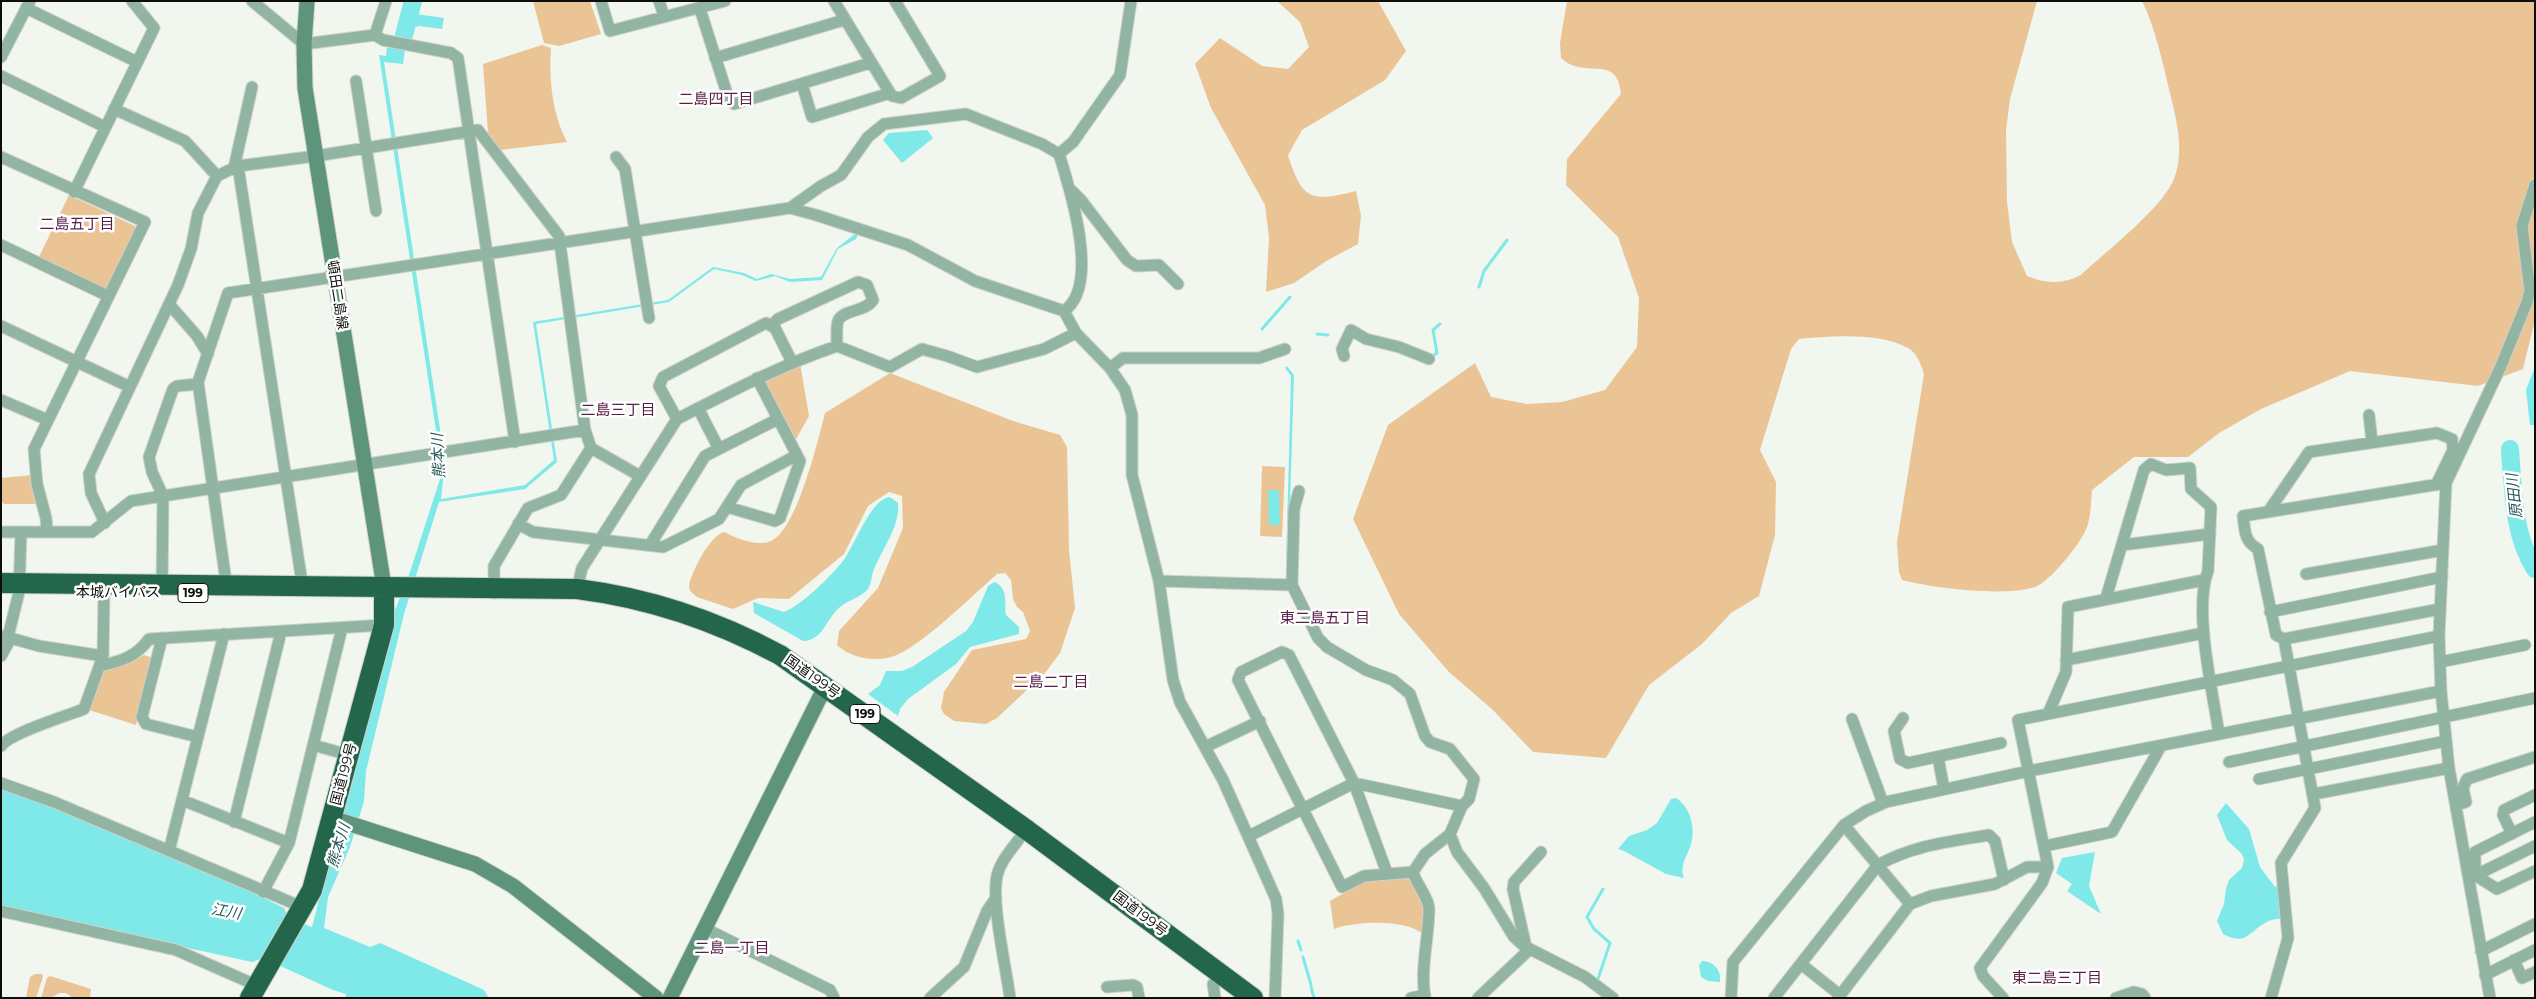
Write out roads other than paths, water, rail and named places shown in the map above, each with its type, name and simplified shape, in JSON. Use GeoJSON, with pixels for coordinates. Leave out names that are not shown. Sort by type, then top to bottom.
{"type":"FeatureCollection","features":[{"type":"Feature","properties":{"kind":"highway","name":"本城バイパス"},"geometry":{"type":"LineString","coordinates":[[10,587],[399,591]]}},
{"type":"Feature","properties":{"kind":"highway","name":"本城バイパス"},"geometry":{"type":"LineString","coordinates":[[10,587],[104,593],[162,589]]}},
{"type":"Feature","properties":{"kind":"highway","name":"国道199号"},"geometry":{"type":"LineString","coordinates":[[257,988],[312,890],[384,625],[399,591],[576,589],[647,601],[690,614],[738,632],[780,654],[824,692],[1019,839],[1214,991],[1232,998]]}},
{"type":"Feature","properties":{"kind":"highway","name":"国道199号"},"geometry":{"type":"LineString","coordinates":[[493,590],[609,603],[644,609],[676,619],[732,642],[824,692],[1027,830],[1253,998]]}},
{"type":"Feature","properties":{"kind":"street"},"geometry":{"type":"LineString","coordinates":[[74,192],[154,28],[132,1]]}},
{"type":"Feature","properties":{"kind":"street"},"geometry":{"type":"LineString","coordinates":[[252,1],[304,44],[375,35],[383,40],[456,54],[515,442]]}},
{"type":"Feature","properties":{"kind":"street","name":"頓田二島線"},"geometry":{"type":"LineString","coordinates":[[307,1],[304,44],[305,88],[363,463],[399,591]]}},
{"type":"Feature","properties":{"kind":"street"},"geometry":{"type":"LineString","coordinates":[[375,35],[386,1]]}},
{"type":"Feature","properties":{"kind":"street"},"geometry":{"type":"LineString","coordinates":[[601,1],[610,32],[725,1]]}},
{"type":"Feature","properties":{"kind":"street"},"geometry":{"type":"LineString","coordinates":[[659,1],[664,16]]}},
{"type":"Feature","properties":{"kind":"street"},"geometry":{"type":"LineString","coordinates":[[834,1],[870,64],[892,96],[901,98],[940,76],[895,1]]}},
{"type":"Feature","properties":{"kind":"street"},"geometry":{"type":"LineString","coordinates":[[1060,154],[1073,142],[1120,76],[1131,1]]}},
{"type":"Feature","properties":{"kind":"street"},"geometry":{"type":"LineString","coordinates":[[1,57],[5,39],[28,5],[137,62]]}},
{"type":"Feature","properties":{"kind":"street"},"geometry":{"type":"LineString","coordinates":[[700,9],[729,100],[734,104],[870,64]]}},
{"type":"Feature","properties":{"kind":"street"},"geometry":{"type":"LineString","coordinates":[[715,58],[844,20]]}},
{"type":"Feature","properties":{"kind":"street"},"geometry":{"type":"LineString","coordinates":[[1,76],[105,127]]}},
{"type":"Feature","properties":{"kind":"street"},"geometry":{"type":"LineString","coordinates":[[356,82],[376,211]]}},
{"type":"Feature","properties":{"kind":"street"},"geometry":{"type":"LineString","coordinates":[[802,84],[812,117],[890,93]]}},
{"type":"Feature","properties":{"kind":"street"},"geometry":{"type":"LineString","coordinates":[[252,87],[236,167],[257,289],[284,476],[304,590]]}},
{"type":"Feature","properties":{"kind":"street"},"geometry":{"type":"LineString","coordinates":[[114,108],[185,141],[217,176]]}},
{"type":"Feature","properties":{"kind":"street"},"geometry":{"type":"LineString","coordinates":[[790,208],[820,186],[840,175],[868,137],[884,124],[966,114],[1042,144],[1060,154],[1071,190],[1081,249],[1079,287],[1073,305],[1064,311]]}},
{"type":"Feature","properties":{"kind":"street"},"geometry":{"type":"LineString","coordinates":[[105,523],[91,493],[89,474],[169,304],[191,249],[198,213],[217,176],[236,167],[478,130],[559,236],[558,243],[586,430],[591,448],[640,476]]}},
{"type":"Feature","properties":{"kind":"street"},"geometry":{"type":"LineString","coordinates":[[1,157],[74,192],[145,222],[34,449],[37,484],[46,518],[47,532]]}},
{"type":"Feature","properties":{"kind":"street"},"geometry":{"type":"LineString","coordinates":[[616,157],[625,169],[649,318]]}},
{"type":"Feature","properties":{"kind":"street"},"geometry":{"type":"LineString","coordinates":[[2441,484],[2501,366],[2527,302],[2530,291],[2522,226],[2535,185]]}},
{"type":"Feature","properties":{"kind":"street"},"geometry":{"type":"LineString","coordinates":[[1071,190],[1081,200],[1127,260],[1136,266],[1159,265],[1178,284]]}},
{"type":"Feature","properties":{"kind":"street"},"geometry":{"type":"LineString","coordinates":[[227,590],[198,384],[228,293],[790,208],[908,245],[975,281],[1064,311],[1076,333],[1110,368],[1125,390],[1132,415],[1132,475],[1159,581],[1173,680],[1180,702],[1249,836],[1276,899],[1278,914],[1274,998]]}},
{"type":"Feature","properties":{"kind":"street"},"geometry":{"type":"LineString","coordinates":[[1,245],[108,296]]}},
{"type":"Feature","properties":{"kind":"street"},"geometry":{"type":"LineString","coordinates":[[771,326],[778,319],[858,282],[867,285],[873,300],[870,305],[841,317],[838,322],[837,346]]}},
{"type":"Feature","properties":{"kind":"street"},"geometry":{"type":"LineString","coordinates":[[169,304],[197,336],[208,354]]}},
{"type":"Feature","properties":{"kind":"street"},"geometry":{"type":"LineString","coordinates":[[677,419],[659,386],[663,377],[766,323],[775,328],[792,362]]}},
{"type":"Feature","properties":{"kind":"street"},"geometry":{"type":"LineString","coordinates":[[1,326],[130,387]]}},
{"type":"Feature","properties":{"kind":"street"},"geometry":{"type":"LineString","coordinates":[[1344,356],[1342,348],[1351,330],[1366,339],[1399,347],[1429,359]]}},
{"type":"Feature","properties":{"kind":"street"},"geometry":{"type":"LineString","coordinates":[[576,589],[582,568],[677,419],[698,408],[792,362],[837,346],[890,367],[922,349],[977,367],[1044,349],[1076,333]]}},
{"type":"Feature","properties":{"kind":"street"},"geometry":{"type":"LineString","coordinates":[[1110,368],[1123,358],[1258,358],[1285,349]]}},
{"type":"Feature","properties":{"kind":"street"},"geometry":{"type":"LineString","coordinates":[[727,507],[775,521],[780,518],[800,461],[757,378]]}},
{"type":"Feature","properties":{"kind":"street"},"geometry":{"type":"LineString","coordinates":[[162,589],[163,496],[150,463],[152,450],[173,389],[177,386],[198,384]]}},
{"type":"Feature","properties":{"kind":"street"},"geometry":{"type":"LineString","coordinates":[[1,400],[48,420]]}},
{"type":"Feature","properties":{"kind":"street"},"geometry":{"type":"LineString","coordinates":[[698,408],[719,449]]}},
{"type":"Feature","properties":{"kind":"street"},"geometry":{"type":"LineString","coordinates":[[2369,416],[2372,442]]}},
{"type":"Feature","properties":{"kind":"street"},"geometry":{"type":"LineString","coordinates":[[650,545],[706,456],[778,419]]}},
{"type":"Feature","properties":{"kind":"street"},"geometry":{"type":"LineString","coordinates":[[1,532],[92,532],[131,501],[363,463],[586,430]]}},
{"type":"Feature","properties":{"kind":"street"},"geometry":{"type":"LineString","coordinates":[[2268,512],[2310,452],[2437,432],[2452,439],[2453,450],[2441,484],[2443,550],[2439,636],[2441,691],[2449,768],[2472,877],[2481,951],[2490,998]]}},
{"type":"Feature","properties":{"kind":"street"},"geometry":{"type":"LineString","coordinates":[[493,590],[494,566],[528,508],[561,495],[591,448]]}},
{"type":"Feature","properties":{"kind":"street"},"geometry":{"type":"LineString","coordinates":[[518,524],[533,532],[663,547],[719,519],[741,485],[797,455]]}},
{"type":"Feature","properties":{"kind":"street"},"geometry":{"type":"LineString","coordinates":[[2106,598],[2144,470],[2151,464],[2166,470],[2190,468],[2191,489],[2211,507],[2208,571],[2204,580],[2201,608],[2219,734]]}},
{"type":"Feature","properties":{"kind":"street"},"geometry":{"type":"LineString","coordinates":[[2440,609],[2284,639],[2276,635],[2258,549],[2250,544],[2246,538],[2243,516],[2441,484]]}},
{"type":"Feature","properties":{"kind":"street"},"geometry":{"type":"LineString","coordinates":[[1299,491],[1294,509],[1292,585],[1318,638],[1327,647],[1366,670],[1393,680],[1410,694],[1425,736],[1430,742],[1450,749],[1474,778],[1469,798],[1462,806],[1450,834],[1425,854],[1413,872],[1416,883],[1429,906],[1422,981],[1425,996],[1411,998]]}},
{"type":"Feature","properties":{"kind":"street"},"geometry":{"type":"LineString","coordinates":[[1,656],[7,637],[10,587],[21,533]]}},
{"type":"Feature","properties":{"kind":"street"},"geometry":{"type":"LineString","coordinates":[[2122,545],[2210,534]]}},
{"type":"Feature","properties":{"kind":"street"},"geometry":{"type":"LineString","coordinates":[[2306,574],[2443,550]]}},
{"type":"Feature","properties":{"kind":"street"},"geometry":{"type":"LineString","coordinates":[[2270,612],[2442,577]]}},
{"type":"Feature","properties":{"kind":"street"},"geometry":{"type":"LineString","coordinates":[[2048,714],[2066,672],[2068,607],[2204,580]]}},
{"type":"Feature","properties":{"kind":"street"},"geometry":{"type":"LineString","coordinates":[[1159,581],[1292,585]]}},
{"type":"Feature","properties":{"kind":"street"},"geometry":{"type":"LineString","coordinates":[[1,745],[5,741],[84,709],[101,661],[104,593]]}},
{"type":"Feature","properties":{"kind":"street"},"geometry":{"type":"LineString","coordinates":[[7,637],[101,661],[127,659],[141,651],[149,639],[384,625]]}},
{"type":"Feature","properties":{"kind":"street"},"geometry":{"type":"LineString","coordinates":[[263,892],[289,844],[342,628]]}},
{"type":"Feature","properties":{"kind":"street"},"geometry":{"type":"LineString","coordinates":[[234,822],[281,632]]}},
{"type":"Feature","properties":{"kind":"street"},"geometry":{"type":"LineString","coordinates":[[2066,660],[2204,633]]}},
{"type":"Feature","properties":{"kind":"street"},"geometry":{"type":"LineString","coordinates":[[169,851],[224,634]]}},
{"type":"Feature","properties":{"kind":"street"},"geometry":{"type":"LineString","coordinates":[[2003,998],[1983,976],[1980,968],[2042,883],[2048,867],[2030,771],[2018,720],[2439,636]]}},
{"type":"Feature","properties":{"kind":"street"},"geometry":{"type":"LineString","coordinates":[[162,638],[142,717],[146,724],[198,737]]}},
{"type":"Feature","properties":{"kind":"street"},"geometry":{"type":"LineString","coordinates":[[2271,998],[2288,938],[2281,862],[2312,817],[2315,808],[2314,794],[2298,720],[2284,639]]}},
{"type":"Feature","properties":{"kind":"street"},"geometry":{"type":"LineString","coordinates":[[2440,662],[2525,645]]}},
{"type":"Feature","properties":{"kind":"street"},"geometry":{"type":"LineString","coordinates":[[1387,873],[1354,783],[1289,656],[1282,652],[1240,672],[1238,680],[1304,808],[1342,887],[1364,876],[1413,872]]}},
{"type":"Feature","properties":{"kind":"street"},"geometry":{"type":"LineString","coordinates":[[1731,998],[1733,962],[1844,825],[1866,810],[1883,803],[2030,771],[2441,691]]}},
{"type":"Feature","properties":{"kind":"street"},"geometry":{"type":"LineString","coordinates":[[670,998],[824,692]]}},
{"type":"Feature","properties":{"kind":"street"},"geometry":{"type":"LineString","coordinates":[[2229,762],[2535,698]]}},
{"type":"Feature","properties":{"kind":"street"},"geometry":{"type":"LineString","coordinates":[[1903,718],[1894,731],[1900,758],[1908,763],[2001,743]]}},
{"type":"Feature","properties":{"kind":"street"},"geometry":{"type":"LineString","coordinates":[[1852,719],[1883,803]]}},
{"type":"Feature","properties":{"kind":"street"},"geometry":{"type":"LineString","coordinates":[[1204,747],[1260,721]]}},
{"type":"Feature","properties":{"kind":"street"},"geometry":{"type":"LineString","coordinates":[[2259,779],[2446,741]]}},
{"type":"Feature","properties":{"kind":"street"},"geometry":{"type":"LineString","coordinates":[[313,745],[349,755]]}},
{"type":"Feature","properties":{"kind":"street"},"geometry":{"type":"LineString","coordinates":[[2045,846],[2112,832],[2161,746]]}},
{"type":"Feature","properties":{"kind":"street"},"geometry":{"type":"LineString","coordinates":[[1938,757],[1944,789]]}},
{"type":"Feature","properties":{"kind":"street"},"geometry":{"type":"LineString","coordinates":[[2456,805],[2466,802],[2463,788],[2467,779],[2535,757]]}},
{"type":"Feature","properties":{"kind":"street"},"geometry":{"type":"LineString","coordinates":[[2314,794],[2449,768]]}},
{"type":"Feature","properties":{"kind":"street"},"geometry":{"type":"LineString","coordinates":[[1249,836],[1354,783],[1462,806]]}},
{"type":"Feature","properties":{"kind":"street"},"geometry":{"type":"LineString","coordinates":[[1,784],[40,796],[301,910]]}},
{"type":"Feature","properties":{"kind":"street"},"geometry":{"type":"LineString","coordinates":[[2512,834],[2503,815],[2504,810],[2535,795]]}},
{"type":"Feature","properties":{"kind":"street"},"geometry":{"type":"LineString","coordinates":[[182,800],[289,844]]}},
{"type":"Feature","properties":{"kind":"street"},"geometry":{"type":"LineString","coordinates":[[332,818],[475,864],[513,886],[656,998]]}},
{"type":"Feature","properties":{"kind":"street"},"geometry":{"type":"LineString","coordinates":[[2472,877],[2475,852],[2535,822]]}},
{"type":"Feature","properties":{"kind":"street"},"geometry":{"type":"LineString","coordinates":[[1844,825],[1910,904]]}},
{"type":"Feature","properties":{"kind":"street"},"geometry":{"type":"LineString","coordinates":[[1450,834],[1456,851],[1496,906],[1507,929],[1528,948],[1585,977],[1613,998]]}},
{"type":"Feature","properties":{"kind":"street"},"geometry":{"type":"LineString","coordinates":[[1774,998],[1878,865],[1911,849],[1989,835],[1995,841],[2004,880]]}},
{"type":"Feature","properties":{"kind":"street"},"geometry":{"type":"LineString","coordinates":[[1010,998],[996,898],[997,876],[1002,864],[1019,839]]}},
{"type":"Feature","properties":{"kind":"street"},"geometry":{"type":"LineString","coordinates":[[2472,877],[2535,846]]}},
{"type":"Feature","properties":{"kind":"street"},"geometry":{"type":"LineString","coordinates":[[1528,948],[1513,889],[1514,882],[1540,852]]}},
{"type":"Feature","properties":{"kind":"street"},"geometry":{"type":"LineString","coordinates":[[1801,964],[1839,996],[1910,904],[1931,896],[1995,884],[2027,867],[2048,867]]}},
{"type":"Feature","properties":{"kind":"street"},"geometry":{"type":"LineString","coordinates":[[2472,877],[2497,889],[2535,870]]}},
{"type":"Feature","properties":{"kind":"street"},"geometry":{"type":"LineString","coordinates":[[930,998],[964,968],[987,911],[996,898]]}},
{"type":"Feature","properties":{"kind":"street"},"geometry":{"type":"LineString","coordinates":[[1,911],[176,950],[257,988]]}},
{"type":"Feature","properties":{"kind":"street"},"geometry":{"type":"LineString","coordinates":[[2481,951],[2535,924]]}},
{"type":"Feature","properties":{"kind":"street"},"geometry":{"type":"LineString","coordinates":[[706,929],[830,990],[834,998]]}},
{"type":"Feature","properties":{"kind":"street"},"geometry":{"type":"LineString","coordinates":[[1478,998],[1528,948]]}},
{"type":"Feature","properties":{"kind":"street"},"geometry":{"type":"LineString","coordinates":[[2485,974],[2535,950]]}},
{"type":"Feature","properties":{"kind":"street"},"geometry":{"type":"LineString","coordinates":[[2514,960],[2522,978],[2535,972]]}},
{"type":"Feature","properties":{"kind":"street"},"geometry":{"type":"LineString","coordinates":[[1107,987],[1133,985],[1137,987],[1139,998]]}},
{"type":"Feature","properties":{"kind":"street"},"geometry":{"type":"LineString","coordinates":[[2116,998],[2134,992],[2142,994],[2144,998]]}},
{"type":"Feature","properties":{"kind":"water","name":"江川"},"geometry":{"type":"Polygon","coordinates":[[[402,12],[444,18],[442,29],[419,26],[408,29],[403,64],[384,62],[445,462],[441,499],[525,485],[554,460],[533,322],[668,300],[713,267],[744,273],[757,279],[771,274],[790,279],[821,277],[837,248],[856,233],[858,235],[856,239],[838,249],[822,280],[790,282],[775,276],[756,281],[742,275],[714,269],[669,302],[536,324],[557,462],[525,489],[439,502],[404,614],[366,771],[364,801],[350,847],[328,897],[324,928],[370,947],[380,943],[484,990],[489,998],[346,998],[346,994],[333,990],[263,958],[252,962],[1,907],[1,788],[17,792],[223,878],[284,908],[289,919],[312,927],[389,625],[409,575],[441,476],[438,444],[379,55],[386,56],[387,48],[392,48],[392,44],[397,45],[402,12]]]}},
{"type":"Feature","properties":{"kind":"water"},"geometry":{"type":"Polygon","coordinates":[[[927,130],[933,138],[902,163],[883,140],[889,133],[927,130]]]}},
{"type":"Feature","properties":{"kind":"water"},"geometry":{"type":"Polygon","coordinates":[[[1287,366],[1294,375],[1288,570],[1286,570],[1291,376],[1285,368],[1287,366]]]}},
{"type":"Feature","properties":{"kind":"water"},"geometry":{"type":"Polygon","coordinates":[[[2535,367],[2535,425],[2530,425],[2526,390],[2535,367]]]}},
{"type":"Feature","properties":{"kind":"water"},"geometry":{"type":"Polygon","coordinates":[[[1268,490],[1279,490],[1280,525],[1269,525],[1268,490]]]}},
{"type":"Feature","properties":{"kind":"water"},"geometry":{"type":"Polygon","coordinates":[[[890,497],[898,503],[897,520],[874,570],[868,589],[839,608],[815,638],[803,641],[754,613],[753,602],[784,612],[799,604],[824,582],[843,561],[876,505],[883,499],[890,497]]]}},
{"type":"Feature","properties":{"kind":"water"},"geometry":{"type":"Polygon","coordinates":[[[994,582],[999,584],[1004,592],[1006,615],[1019,627],[1019,634],[970,647],[956,664],[908,699],[900,709],[898,716],[868,694],[880,685],[886,671],[902,671],[912,667],[966,631],[973,622],[988,586],[994,582]]]}},
{"type":"Feature","properties":{"kind":"water"},"geometry":{"type":"Polygon","coordinates":[[[1676,798],[1685,806],[1691,818],[1693,832],[1683,869],[1684,878],[1666,874],[1618,849],[1629,836],[1647,830],[1657,823],[1671,799],[1676,798]]]}},
{"type":"Feature","properties":{"kind":"water"},"geometry":{"type":"Polygon","coordinates":[[[2226,803],[2249,829],[2260,867],[2275,887],[2280,884],[2284,918],[2267,922],[2246,937],[2237,939],[2223,934],[2217,921],[2224,904],[2229,880],[2242,868],[2244,860],[2242,854],[2227,840],[2217,815],[2226,803]]]}},
{"type":"Feature","properties":{"kind":"water"},"geometry":{"type":"Polygon","coordinates":[[[2095,852],[2089,886],[2101,914],[2067,891],[2072,884],[2056,873],[2062,858],[2095,852]]]}},
{"type":"Feature","properties":{"kind":"water"},"geometry":{"type":"Polygon","coordinates":[[[1702,961],[1713,964],[1716,967],[1720,974],[1720,982],[1708,981],[1701,977],[1699,965],[1702,961]]]}},
{"type":"Feature","properties":{"kind":"waterway","name":"熊本川"},"geometry":{"type":"LineString","coordinates":[[404,35],[413,1]]}},
{"type":"Feature","properties":{"kind":"waterway"},"geometry":{"type":"LineString","coordinates":[[1479,287],[1484,271],[1507,240]]}},
{"type":"Feature","properties":{"kind":"waterway"},"geometry":{"type":"LineString","coordinates":[[1262,329],[1290,297]]}},
{"type":"Feature","properties":{"kind":"waterway"},"geometry":{"type":"LineString","coordinates":[[1431,357],[1437,353],[1433,330],[1440,324]]}},
{"type":"Feature","properties":{"kind":"waterway"},"geometry":{"type":"LineString","coordinates":[[1317,334],[1328,335]]}},
{"type":"Feature","properties":{"kind":"waterway","name":"原田川"},"geometry":{"type":"LineString","coordinates":[[2510,449],[2513,496],[2518,527],[2522,542],[2535,569]]}},
{"type":"Feature","properties":{"kind":"waterway"},"geometry":{"type":"LineString","coordinates":[[1597,982],[1610,943],[1594,929],[1587,917],[1603,889]]}},
{"type":"Feature","properties":{"kind":"waterway"},"geometry":{"type":"LineString","coordinates":[[1298,941],[1301,950]]}},
{"type":"Feature","properties":{"kind":"waterway"},"geometry":{"type":"LineString","coordinates":[[1303,957],[1311,985]]}},
{"type":"Feature","properties":{"kind":"waterway"},"geometry":{"type":"LineString","coordinates":[[1311,987],[1314,998]]}},
{"type":"Feature","properties":{"kind":"district","name":"二島四丁目"},"geometry":{"type":"Point","coordinates":[716,100]}},
{"type":"Feature","properties":{"kind":"district","name":"二島五丁目"},"geometry":{"type":"Point","coordinates":[77,225]}},
{"type":"Feature","properties":{"kind":"district","name":"二島三丁目"},"geometry":{"type":"Point","coordinates":[618,411]}},
{"type":"Feature","properties":{"kind":"district","name":"東二島五丁目"},"geometry":{"type":"Point","coordinates":[1325,619]}},
{"type":"Feature","properties":{"kind":"district","name":"二島二丁目"},"geometry":{"type":"Point","coordinates":[1051,683]}},
{"type":"Feature","properties":{"kind":"district","name":"二島一丁目"},"geometry":{"type":"Point","coordinates":[732,949]}},
{"type":"Feature","properties":{"kind":"district","name":"東二島三丁目"},"geometry":{"type":"Point","coordinates":[2057,979]}}]}
